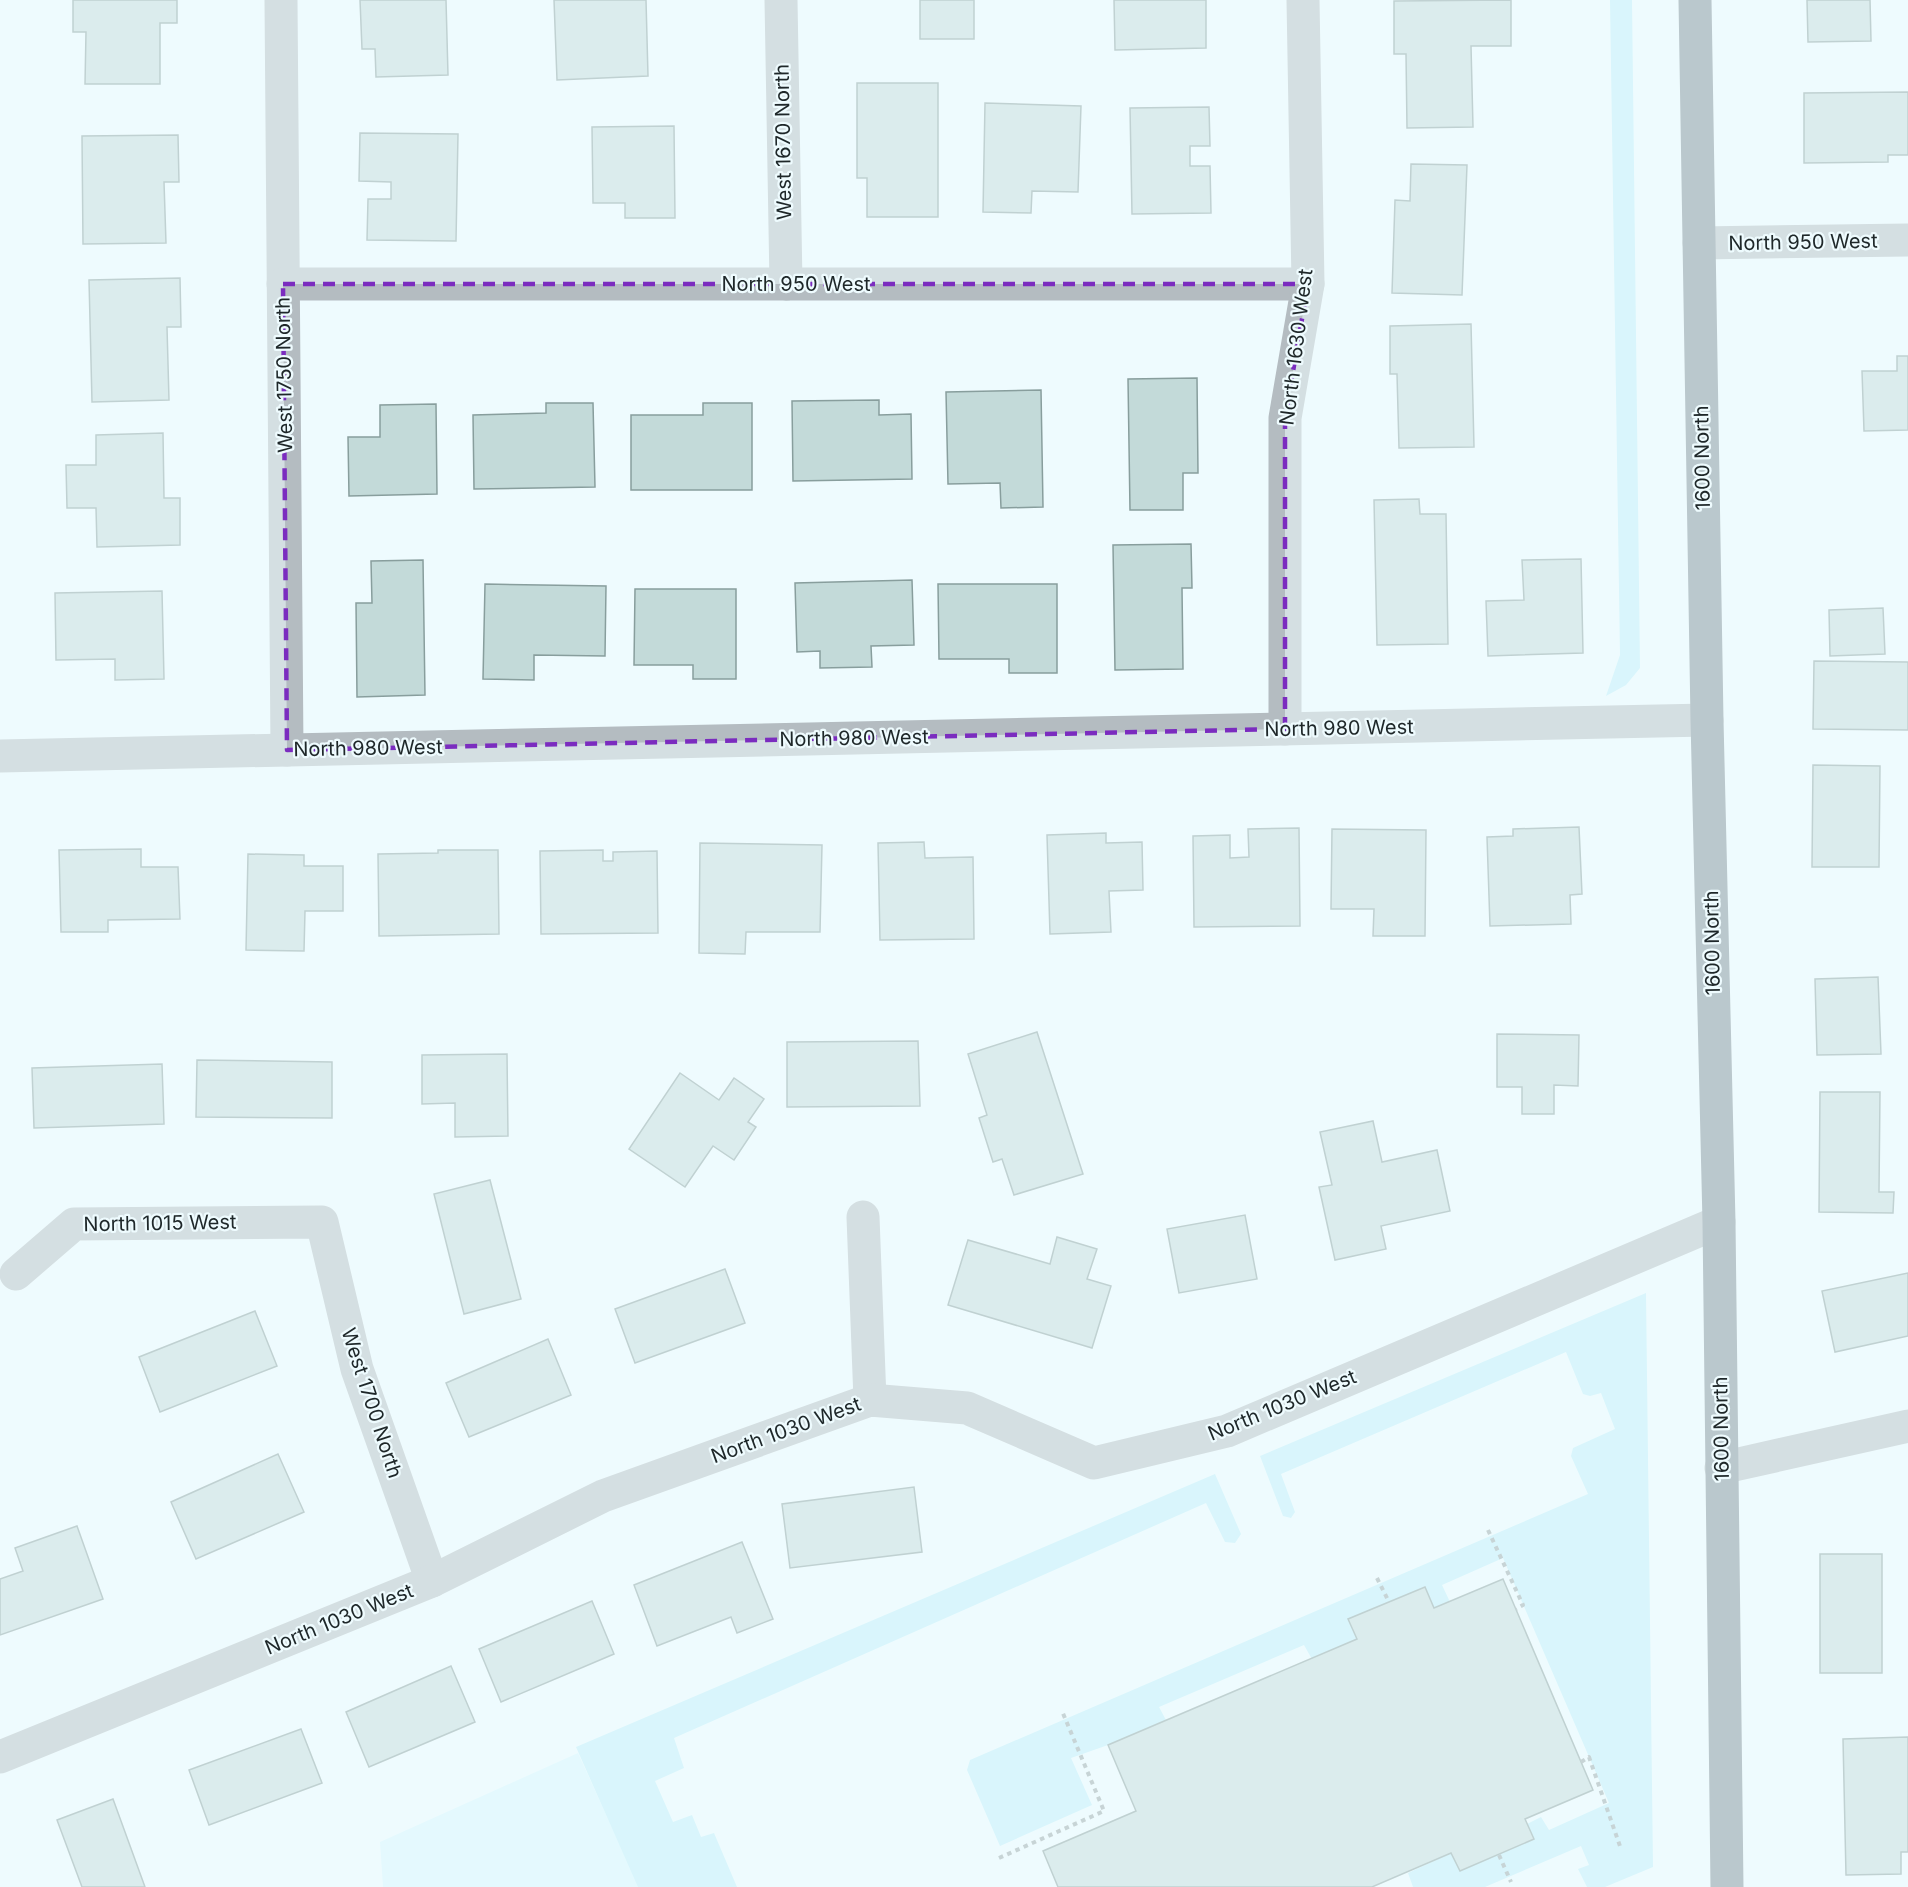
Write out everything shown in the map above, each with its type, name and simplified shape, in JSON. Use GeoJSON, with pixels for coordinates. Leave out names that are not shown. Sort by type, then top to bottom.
{"type":"FeatureCollection","features":[{"type":"Feature","properties":{"kind":"main road","name":"1600 North"},"geometry":{"type":"LineString","coordinates":[[1695,0],[1707,720],[1719,1222],[1727,1887]]}},
{"type":"Feature","properties":{"kind":"street","name":"West 1750 North"},"geometry":{"type":"LineString","coordinates":[[280,0],[288,750]]}},
{"type":"Feature","properties":{"kind":"street","name":"West 1670 North"},"geometry":{"type":"LineString","coordinates":[[781,0],[786,284]]}},
{"type":"Feature","properties":{"kind":"street","name":"North 1630 West"},"geometry":{"type":"LineString","coordinates":[[1285,729],[1285,418],[1308,284],[1303,0]]}},
{"type":"Feature","properties":{"kind":"street","name":"North 950 West"},"geometry":{"type":"LineString","coordinates":[[1699,243],[1908,240]]}},
{"type":"Feature","properties":{"kind":"street","name":"North 950 West"},"geometry":{"type":"LineString","coordinates":[[283,284],[1308,284]]}},
{"type":"Feature","properties":{"kind":"street","name":"North 980 West"},"geometry":{"type":"LineString","coordinates":[[0,756],[1707,720]]}},
{"type":"Feature","properties":{"kind":"street"},"geometry":{"type":"LineString","coordinates":[[863,1217],[870,1400]]}},
{"type":"Feature","properties":{"kind":"street","name":"North 1015 West"},"geometry":{"type":"LineString","coordinates":[[16,1274],[74,1224],[322,1222]]}},
{"type":"Feature","properties":{"kind":"street","name":"West 1700 North"},"geometry":{"type":"LineString","coordinates":[[322,1222],[357,1369],[432,1581]]}},
{"type":"Feature","properties":{"kind":"street","name":"North 1030 West"},"geometry":{"type":"LineString","coordinates":[[0,1756],[432,1581],[603,1496],[870,1400],[967,1408],[1094,1463],[1227,1431],[1719,1222]]}},
{"type":"Feature","properties":{"kind":"street"},"geometry":{"type":"LineString","coordinates":[[1721,1468],[1908,1426]]}},
{"type":"Feature","properties":{"kind":"path"},"geometry":{"type":"LineString","coordinates":[[1488,1530],[1523,1605],[1516,1609]]}},
{"type":"Feature","properties":{"kind":"path"},"geometry":{"type":"LineString","coordinates":[[1377,1578],[1389,1602]]}},
{"type":"Feature","properties":{"kind":"path"},"geometry":{"type":"LineString","coordinates":[[999,1858],[1104,1811],[1062,1711]]}},
{"type":"Feature","properties":{"kind":"path"},"geometry":{"type":"LineString","coordinates":[[1581,1762],[1589,1757],[1621,1849]]}},
{"type":"Feature","properties":{"kind":"path"},"geometry":{"type":"LineString","coordinates":[[1499,1855],[1511,1882]]}},
{"type":"Feature","properties":{"kind":"highlighted area"},"geometry":{"type":"Polygon","coordinates":[[[283,284],[1308,284],[1285,418],[1285,729],[287,750],[283,284]]]}},
{"type":"Feature","properties":{"kind":"shaded area"},"geometry":{"type":"Polygon","coordinates":[[[1610,0],[1632,0],[1640,668],[1626,685],[1606,696],[1620,655],[1610,0]]]}},
{"type":"Feature","properties":{"kind":"shaded area"},"geometry":{"type":"Polygon","coordinates":[[[1646,1293],[1653,1867],[1605,1887],[1587,1887],[1578,1869],[1589,1865],[1581,1846],[1485,1887],[1413,1887],[1408,1873],[1451,1853],[1460,1871],[1533,1839],[1525,1825],[1541,1817],[1549,1830],[1609,1803],[1503,1558],[1442,1585],[1450,1602],[1434,1608],[1425,1587],[1349,1619],[1357,1639],[1313,1661],[1304,1645],[1159,1707],[1166,1720],[1071,1758],[1092,1805],[1000,1846],[967,1770],[970,1760],[1588,1494],[1571,1456],[1573,1448],[1615,1429],[1601,1393],[1590,1396],[1583,1394],[1566,1352],[1281,1474],[1295,1512],[1291,1518],[1283,1516],[1260,1456],[1646,1293]]]}},
{"type":"Feature","properties":{"kind":"shaded area"},"geometry":{"type":"Polygon","coordinates":[[[1215,1474],[1241,1534],[1235,1543],[1225,1542],[1206,1503],[674,1738],[684,1768],[655,1781],[673,1822],[692,1815],[701,1837],[714,1833],[737,1887],[638,1887],[576,1747],[1215,1474]]]}},
{"type":"Feature","properties":{"kind":"shaded area"},"geometry":{"type":"Polygon","coordinates":[[[578,1753],[639,1887],[383,1887],[380,1842],[578,1753]]]}},
{"type":"Feature","properties":{"kind":"building"},"geometry":{"type":"Polygon","coordinates":[[[73,0],[177,0],[177,23],[160,23],[160,84],[85,84],[86,32],[73,32],[73,0]]]}},
{"type":"Feature","properties":{"kind":"building"},"geometry":{"type":"Polygon","coordinates":[[[360,0],[446,0],[448,75],[376,77],[375,49],[362,49],[360,0]]]}},
{"type":"Feature","properties":{"kind":"building"},"geometry":{"type":"Polygon","coordinates":[[[554,0],[646,0],[648,76],[557,80],[554,0]]]}},
{"type":"Feature","properties":{"kind":"building"},"geometry":{"type":"Polygon","coordinates":[[[920,0],[974,0],[974,39],[920,39],[920,0]]]}},
{"type":"Feature","properties":{"kind":"building"},"geometry":{"type":"Polygon","coordinates":[[[1114,0],[1206,0],[1206,48],[1115,50],[1114,0]]]}},
{"type":"Feature","properties":{"kind":"building"},"geometry":{"type":"Polygon","coordinates":[[[1511,0],[1511,46],[1471,46],[1473,127],[1407,128],[1406,54],[1394,54],[1394,1],[1511,0]]]}},
{"type":"Feature","properties":{"kind":"building"},"geometry":{"type":"Polygon","coordinates":[[[1807,0],[1870,0],[1871,41],[1808,42],[1807,0]]]}},
{"type":"Feature","properties":{"kind":"building"},"geometry":{"type":"Polygon","coordinates":[[[857,83],[938,83],[938,217],[867,217],[867,178],[857,178],[857,83]]]}},
{"type":"Feature","properties":{"kind":"building"},"geometry":{"type":"Polygon","coordinates":[[[1908,92],[1908,155],[1888,155],[1888,162],[1804,163],[1804,93],[1908,92]]]}},
{"type":"Feature","properties":{"kind":"building"},"geometry":{"type":"Polygon","coordinates":[[[985,103],[1081,106],[1078,192],[1032,191],[1031,213],[983,212],[985,103]]]}},
{"type":"Feature","properties":{"kind":"building"},"geometry":{"type":"Polygon","coordinates":[[[1209,107],[1210,146],[1190,146],[1190,166],[1210,166],[1211,213],[1132,214],[1130,108],[1209,107]]]}},
{"type":"Feature","properties":{"kind":"building"},"geometry":{"type":"Polygon","coordinates":[[[674,126],[675,218],[625,218],[625,203],[593,203],[592,127],[674,126]]]}},
{"type":"Feature","properties":{"kind":"building"},"geometry":{"type":"Polygon","coordinates":[[[360,133],[458,134],[456,241],[367,240],[368,199],[391,199],[391,182],[359,181],[360,133]]]}},
{"type":"Feature","properties":{"kind":"building"},"geometry":{"type":"Polygon","coordinates":[[[178,135],[179,182],[164,182],[166,243],[83,244],[82,136],[178,135]]]}},
{"type":"Feature","properties":{"kind":"building"},"geometry":{"type":"Polygon","coordinates":[[[1411,164],[1467,165],[1462,295],[1392,293],[1395,200],[1410,201],[1411,164]]]}},
{"type":"Feature","properties":{"kind":"building"},"geometry":{"type":"Polygon","coordinates":[[[180,278],[181,327],[167,327],[169,400],[92,402],[89,280],[180,278]]]}},
{"type":"Feature","properties":{"kind":"building"},"geometry":{"type":"Polygon","coordinates":[[[1471,324],[1474,447],[1399,448],[1397,374],[1390,374],[1390,326],[1471,324]]]}},
{"type":"Feature","properties":{"kind":"building"},"geometry":{"type":"Polygon","coordinates":[[[1897,356],[1908,356],[1908,430],[1864,431],[1862,371],[1897,371],[1897,356]]]}},
{"type":"Feature","properties":{"kind":"building"},"geometry":{"type":"Polygon","coordinates":[[[1197,378],[1198,473],[1183,473],[1183,510],[1130,510],[1128,379],[1197,378]]]}},
{"type":"Feature","properties":{"kind":"building"},"geometry":{"type":"Polygon","coordinates":[[[1041,390],[1043,507],[1001,508],[1000,483],[948,484],[946,392],[1041,390]]]}},
{"type":"Feature","properties":{"kind":"building"},"geometry":{"type":"Polygon","coordinates":[[[879,400],[879,415],[911,414],[912,479],[793,481],[792,401],[879,400]]]}},
{"type":"Feature","properties":{"kind":"building"},"geometry":{"type":"Polygon","coordinates":[[[546,403],[593,403],[595,487],[474,489],[473,415],[546,413],[546,403]]]}},
{"type":"Feature","properties":{"kind":"building"},"geometry":{"type":"Polygon","coordinates":[[[703,403],[752,403],[752,490],[631,490],[631,415],[703,415],[703,403]]]}},
{"type":"Feature","properties":{"kind":"building"},"geometry":{"type":"Polygon","coordinates":[[[436,404],[437,494],[349,496],[348,437],[380,437],[380,405],[436,404]]]}},
{"type":"Feature","properties":{"kind":"building"},"geometry":{"type":"Polygon","coordinates":[[[163,433],[164,498],[180,498],[180,545],[97,547],[96,508],[67,508],[66,465],[96,465],[96,435],[163,433]]]}},
{"type":"Feature","properties":{"kind":"building"},"geometry":{"type":"Polygon","coordinates":[[[1419,499],[1420,514],[1446,514],[1448,644],[1377,645],[1374,500],[1419,499]]]}},
{"type":"Feature","properties":{"kind":"building"},"geometry":{"type":"Polygon","coordinates":[[[1191,544],[1192,588],[1182,588],[1183,669],[1115,670],[1113,545],[1191,544]]]}},
{"type":"Feature","properties":{"kind":"building"},"geometry":{"type":"Polygon","coordinates":[[[1581,559],[1583,653],[1488,656],[1486,601],[1524,600],[1522,560],[1581,559]]]}},
{"type":"Feature","properties":{"kind":"building"},"geometry":{"type":"Polygon","coordinates":[[[423,560],[425,695],[357,697],[356,603],[372,603],[371,561],[423,560]]]}},
{"type":"Feature","properties":{"kind":"building"},"geometry":{"type":"Polygon","coordinates":[[[912,580],[914,645],[871,646],[872,667],[820,668],[820,651],[797,652],[795,583],[912,580]]]}},
{"type":"Feature","properties":{"kind":"building"},"geometry":{"type":"Polygon","coordinates":[[[485,584],[606,586],[605,656],[534,655],[534,680],[483,679],[485,584]]]}},
{"type":"Feature","properties":{"kind":"building"},"geometry":{"type":"Polygon","coordinates":[[[938,584],[1057,584],[1057,673],[1009,673],[1009,659],[939,659],[938,584]]]}},
{"type":"Feature","properties":{"kind":"building"},"geometry":{"type":"Polygon","coordinates":[[[635,589],[736,589],[736,679],[693,679],[693,665],[634,665],[635,589]]]}},
{"type":"Feature","properties":{"kind":"building"},"geometry":{"type":"Polygon","coordinates":[[[162,591],[164,679],[115,680],[115,659],[56,660],[55,593],[162,591]]]}},
{"type":"Feature","properties":{"kind":"building"},"geometry":{"type":"Polygon","coordinates":[[[1883,608],[1885,654],[1830,656],[1829,610],[1883,608]]]}},
{"type":"Feature","properties":{"kind":"building"},"geometry":{"type":"Polygon","coordinates":[[[1814,661],[1908,662],[1908,730],[1813,729],[1814,661]]]}},
{"type":"Feature","properties":{"kind":"building"},"geometry":{"type":"Polygon","coordinates":[[[1813,765],[1880,766],[1879,867],[1812,867],[1813,765]]]}},
{"type":"Feature","properties":{"kind":"building"},"geometry":{"type":"Polygon","coordinates":[[[1579,827],[1582,894],[1570,895],[1571,924],[1490,926],[1487,837],[1513,836],[1513,829],[1579,827]]]}},
{"type":"Feature","properties":{"kind":"building"},"geometry":{"type":"Polygon","coordinates":[[[1299,828],[1300,926],[1194,927],[1193,836],[1230,835],[1230,858],[1249,857],[1248,829],[1299,828]]]}},
{"type":"Feature","properties":{"kind":"building"},"geometry":{"type":"Polygon","coordinates":[[[1332,829],[1426,830],[1425,936],[1373,936],[1374,909],[1331,909],[1332,829]]]}},
{"type":"Feature","properties":{"kind":"building"},"geometry":{"type":"Polygon","coordinates":[[[1106,833],[1106,843],[1142,842],[1143,890],[1109,891],[1111,932],[1050,934],[1047,835],[1106,833]]]}},
{"type":"Feature","properties":{"kind":"building"},"geometry":{"type":"Polygon","coordinates":[[[924,842],[925,858],[973,857],[974,939],[880,940],[878,843],[924,842]]]}},
{"type":"Feature","properties":{"kind":"building"},"geometry":{"type":"Polygon","coordinates":[[[700,843],[822,845],[820,932],[746,932],[745,954],[699,953],[700,843]]]}},
{"type":"Feature","properties":{"kind":"building"},"geometry":{"type":"Polygon","coordinates":[[[141,849],[141,867],[178,867],[180,919],[108,920],[108,932],[61,932],[59,850],[141,849]]]}},
{"type":"Feature","properties":{"kind":"building"},"geometry":{"type":"Polygon","coordinates":[[[438,850],[498,850],[499,934],[379,936],[378,854],[438,853],[438,850]]]}},
{"type":"Feature","properties":{"kind":"building"},"geometry":{"type":"Polygon","coordinates":[[[603,850],[603,861],[613,861],[613,852],[657,851],[658,933],[541,934],[540,851],[603,850]]]}},
{"type":"Feature","properties":{"kind":"building"},"geometry":{"type":"Polygon","coordinates":[[[248,854],[304,855],[304,866],[343,866],[343,911],[305,911],[304,951],[246,950],[248,854]]]}},
{"type":"Feature","properties":{"kind":"building"},"geometry":{"type":"Polygon","coordinates":[[[1878,977],[1881,1054],[1817,1055],[1815,979],[1878,977]]]}},
{"type":"Feature","properties":{"kind":"building"},"geometry":{"type":"Polygon","coordinates":[[[1037,1032],[1083,1174],[1014,1195],[1002,1159],[993,1162],[979,1118],[987,1115],[968,1054],[1037,1032]]]}},
{"type":"Feature","properties":{"kind":"building"},"geometry":{"type":"Polygon","coordinates":[[[1497,1034],[1579,1035],[1578,1086],[1554,1085],[1554,1114],[1522,1114],[1522,1087],[1497,1087],[1497,1034]]]}},
{"type":"Feature","properties":{"kind":"building"},"geometry":{"type":"Polygon","coordinates":[[[918,1041],[920,1106],[787,1107],[787,1042],[918,1041]]]}},
{"type":"Feature","properties":{"kind":"building"},"geometry":{"type":"Polygon","coordinates":[[[507,1054],[508,1136],[455,1137],[455,1103],[422,1104],[422,1055],[507,1054]]]}},
{"type":"Feature","properties":{"kind":"building"},"geometry":{"type":"Polygon","coordinates":[[[197,1060],[332,1062],[332,1118],[196,1117],[197,1060]]]}},
{"type":"Feature","properties":{"kind":"building"},"geometry":{"type":"Polygon","coordinates":[[[162,1064],[164,1124],[34,1128],[32,1068],[162,1064]]]}},
{"type":"Feature","properties":{"kind":"building"},"geometry":{"type":"Polygon","coordinates":[[[680,1073],[719,1100],[734,1078],[764,1099],[748,1122],[756,1127],[734,1160],[713,1146],[685,1187],[629,1149],[680,1073]]]}},
{"type":"Feature","properties":{"kind":"building"},"geometry":{"type":"Polygon","coordinates":[[[1820,1092],[1880,1092],[1879,1192],[1894,1192],[1893,1213],[1819,1212],[1820,1092]]]}},
{"type":"Feature","properties":{"kind":"building"},"geometry":{"type":"Polygon","coordinates":[[[1373,1121],[1382,1162],[1437,1150],[1450,1211],[1381,1226],[1386,1249],[1335,1260],[1319,1187],[1332,1185],[1320,1132],[1373,1121]]]}},
{"type":"Feature","properties":{"kind":"building"},"geometry":{"type":"Polygon","coordinates":[[[490,1180],[521,1299],[464,1314],[434,1194],[490,1180]]]}},
{"type":"Feature","properties":{"kind":"building"},"geometry":{"type":"Polygon","coordinates":[[[1245,1215],[1257,1279],[1179,1293],[1167,1229],[1245,1215]]]}},
{"type":"Feature","properties":{"kind":"building"},"geometry":{"type":"Polygon","coordinates":[[[1057,1237],[1097,1249],[1087,1279],[1111,1286],[1092,1348],[948,1305],[968,1240],[1050,1264],[1057,1237]]]}},
{"type":"Feature","properties":{"kind":"building"},"geometry":{"type":"Polygon","coordinates":[[[725,1269],[745,1323],[635,1363],[615,1309],[725,1269]]]}},
{"type":"Feature","properties":{"kind":"building"},"geometry":{"type":"Polygon","coordinates":[[[1908,1273],[1908,1336],[1835,1352],[1822,1291],[1908,1273]]]}},
{"type":"Feature","properties":{"kind":"building"},"geometry":{"type":"Polygon","coordinates":[[[255,1311],[277,1366],[160,1412],[139,1357],[255,1311]]]}},
{"type":"Feature","properties":{"kind":"building"},"geometry":{"type":"Polygon","coordinates":[[[548,1339],[571,1395],[469,1437],[446,1383],[548,1339]]]}},
{"type":"Feature","properties":{"kind":"building"},"geometry":{"type":"Polygon","coordinates":[[[278,1454],[304,1512],[196,1559],[171,1502],[278,1454]]]}},
{"type":"Feature","properties":{"kind":"building"},"geometry":{"type":"Polygon","coordinates":[[[914,1487],[922,1552],[790,1568],[782,1504],[914,1487]]]}},
{"type":"Feature","properties":{"kind":"building"},"geometry":{"type":"Polygon","coordinates":[[[77,1526],[103,1599],[0,1635],[0,1579],[23,1571],[15,1548],[77,1526]]]}},
{"type":"Feature","properties":{"kind":"building"},"geometry":{"type":"Polygon","coordinates":[[[742,1542],[773,1619],[737,1633],[731,1617],[657,1646],[634,1585],[742,1542]]]}},
{"type":"Feature","properties":{"kind":"building"},"geometry":{"type":"Polygon","coordinates":[[[1820,1554],[1882,1554],[1882,1673],[1820,1673],[1820,1554]]]}},
{"type":"Feature","properties":{"kind":"building"},"geometry":{"type":"Polygon","coordinates":[[[1503,1579],[1593,1790],[1525,1819],[1534,1839],[1460,1871],[1451,1853],[1372,1887],[1058,1887],[1043,1851],[1136,1811],[1108,1745],[1357,1639],[1348,1619],[1425,1587],[1434,1608],[1503,1579]]]}},
{"type":"Feature","properties":{"kind":"building"},"geometry":{"type":"Polygon","coordinates":[[[592,1601],[614,1654],[501,1702],[479,1649],[592,1601]]]}},
{"type":"Feature","properties":{"kind":"building"},"geometry":{"type":"Polygon","coordinates":[[[451,1666],[475,1722],[369,1767],[346,1712],[451,1666]]]}},
{"type":"Feature","properties":{"kind":"building"},"geometry":{"type":"Polygon","coordinates":[[[301,1729],[322,1783],[209,1825],[189,1770],[301,1729]]]}},
{"type":"Feature","properties":{"kind":"building"},"geometry":{"type":"Polygon","coordinates":[[[1908,1737],[1908,1852],[1901,1852],[1901,1874],[1846,1875],[1843,1739],[1908,1737]]]}},
{"type":"Feature","properties":{"kind":"building"},"geometry":{"type":"Polygon","coordinates":[[[113,1799],[145,1887],[82,1887],[57,1820],[113,1799]]]}}]}
